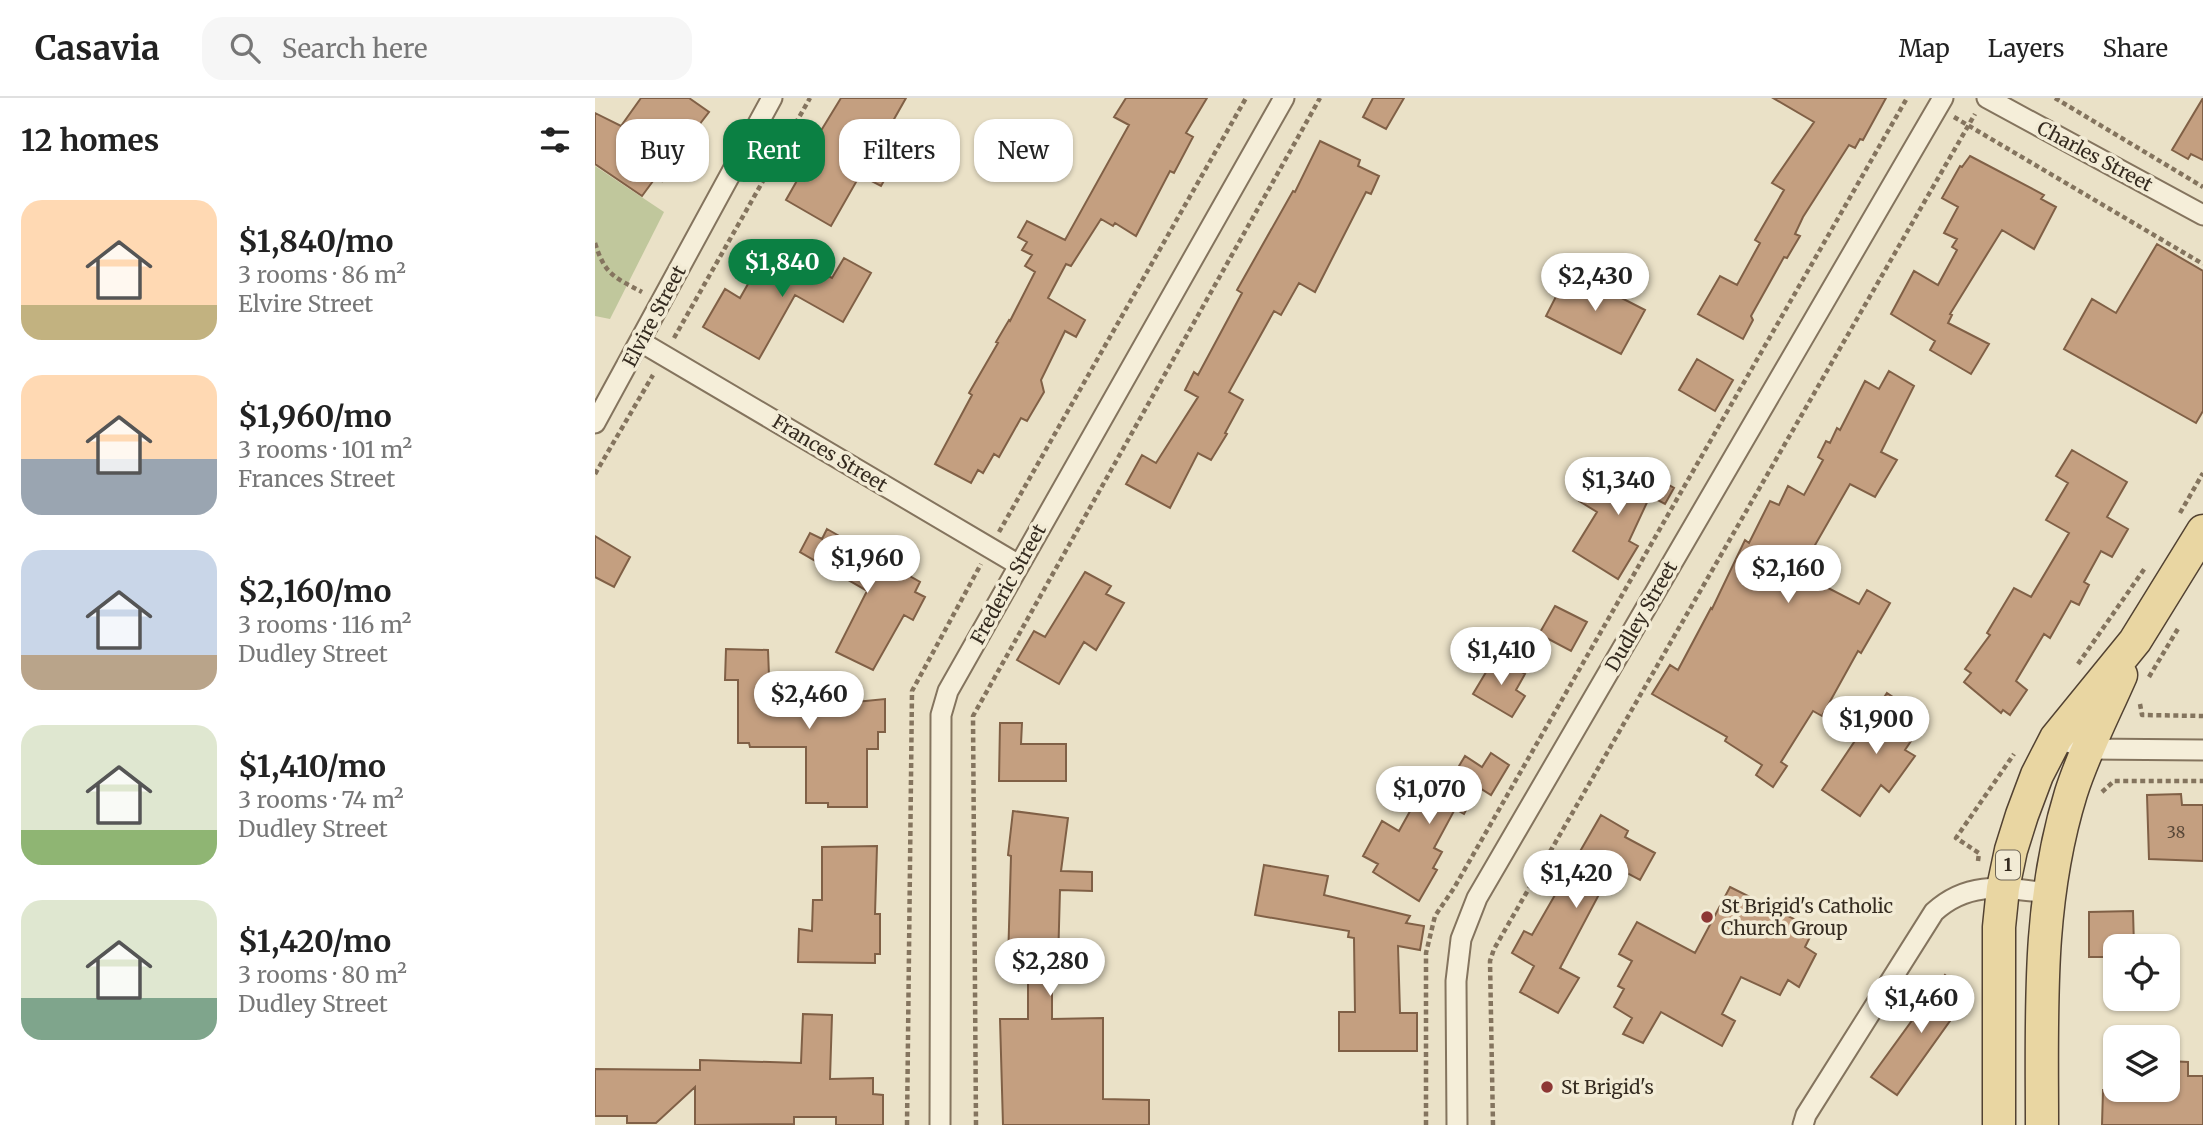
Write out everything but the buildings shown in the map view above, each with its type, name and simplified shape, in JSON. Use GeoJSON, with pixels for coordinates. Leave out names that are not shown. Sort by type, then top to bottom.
{"type":"FeatureCollection","features":[{"type":"Feature","properties":{"kind":"main road","name":"1"},"geometry":{"type":"LineString","coordinates":[[1999,1125],[1999,927],[2003,888],[2022,815],[2037,775],[2056,738],[2135,642],[2203,531]]}},
{"type":"Feature","properties":{"kind":"main road","name":"1"},"geometry":{"type":"LineString","coordinates":[[2042,1125],[2043,935],[2049,893],[2072,791],[2135,642]]}},
{"type":"Feature","properties":{"kind":"street","name":"Elvire Street"},"geometry":{"type":"LineString","coordinates":[[595,423],[772,98]]}},
{"type":"Feature","properties":{"kind":"street","name":"Frederic Street"},"geometry":{"type":"LineString","coordinates":[[940,1125],[941,715],[948,691],[1284,98]]}},
{"type":"Feature","properties":{"kind":"street","name":"Charles Street"},"geometry":{"type":"LineString","coordinates":[[1983,103],[2203,215]]}},
{"type":"Feature","properties":{"kind":"street","name":"Dudley Street"},"geometry":{"type":"LineString","coordinates":[[1457,1125],[1456,981],[1461,939],[1477,898],[1947,106]]}},
{"type":"Feature","properties":{"kind":"street","name":"Frances Street"},"geometry":{"type":"LineString","coordinates":[[641,341],[1019,565]]}},
{"type":"Feature","properties":{"kind":"street"},"geometry":{"type":"LineString","coordinates":[[2056,738],[2089,750],[2203,750]]}},
{"type":"Feature","properties":{"kind":"street"},"geometry":{"type":"LineString","coordinates":[[1803,1125],[1806,1115],[1934,912],[1949,898],[1973,890],[2003,888],[2049,893]]}},
{"type":"Feature","properties":{"kind":"path"},"geometry":{"type":"LineString","coordinates":[[664,355],[810,98]]}},
{"type":"Feature","properties":{"kind":"path"},"geometry":{"type":"LineString","coordinates":[[990,548],[1246,98]]}},
{"type":"Feature","properties":{"kind":"path"},"geometry":{"type":"LineString","coordinates":[[976,1125],[973,716],[1320,98]]}},
{"type":"Feature","properties":{"kind":"path"},"geometry":{"type":"LineString","coordinates":[[2055,98],[2203,187]]}},
{"type":"Feature","properties":{"kind":"path"},"geometry":{"type":"LineString","coordinates":[[1493,1125],[1490,961],[1493,949],[1983,103]]}},
{"type":"Feature","properties":{"kind":"path"},"geometry":{"type":"LineString","coordinates":[[1947,106],[1968,125],[2203,264]]}},
{"type":"Feature","properties":{"kind":"path"},"geometry":{"type":"LineString","coordinates":[[595,243],[601,263],[608,272],[642,292],[649,280]]}},
{"type":"Feature","properties":{"kind":"path"},"geometry":{"type":"LineString","coordinates":[[595,474],[653,375]]}},
{"type":"Feature","properties":{"kind":"path"},"geometry":{"type":"LineString","coordinates":[[2148,678],[2183,622]]}},
{"type":"Feature","properties":{"kind":"path"},"geometry":{"type":"LineString","coordinates":[[2140,698],[2142,715],[2203,716]]}},
{"type":"Feature","properties":{"kind":"path"},"geometry":{"type":"LineString","coordinates":[[2098,796],[2114,781],[2203,781]]}},
{"type":"Feature","properties":{"kind":"green space"},"geometry":{"type":"Polygon","coordinates":[[[595,166],[664,212],[610,319],[595,316],[595,166]]]}},
{"type":"Feature","properties":{"kind":"place","name":"St Brigid's Catholic Church Group"},"geometry":{"type":"Point","coordinates":[1707,917]}},
{"type":"Feature","properties":{"kind":"place","name":"St Brigid's"},"geometry":{"type":"Point","coordinates":[1547,1087]}}]}
